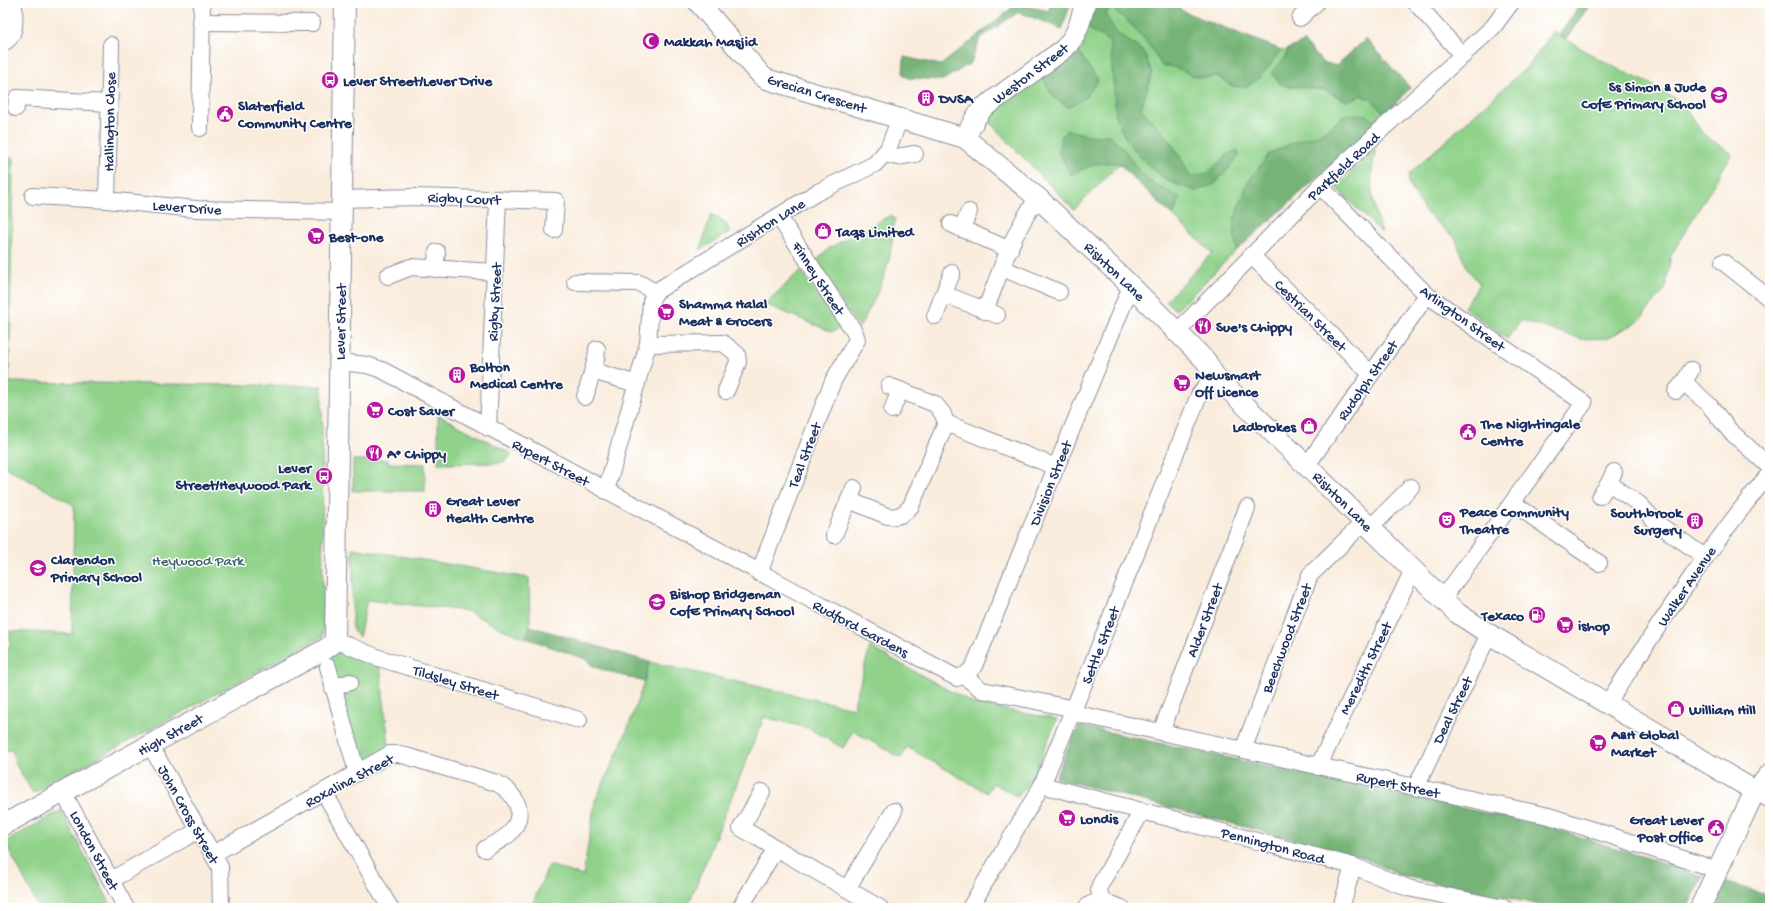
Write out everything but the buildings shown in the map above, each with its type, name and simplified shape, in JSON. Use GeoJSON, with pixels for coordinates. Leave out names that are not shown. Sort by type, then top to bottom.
{"type":"FeatureCollection","features":[{"type":"Feature","properties":{"kind":"street"},"geometry":{"type":"LineString","coordinates":[[3,43],[8,41],[14,29],[14,3]]}},
{"type":"Feature","properties":{"kind":"street"},"geometry":{"type":"LineString","coordinates":[[200,128],[202,3]]}},
{"type":"Feature","properties":{"kind":"street","name":"Lever Street"},"geometry":{"type":"LineString","coordinates":[[335,640],[345,3]]}},
{"type":"Feature","properties":{"kind":"street","name":"Grecian Crescent"},"geometry":{"type":"LineString","coordinates":[[699,3],[766,79],[965,138]]}},
{"type":"Feature","properties":{"kind":"street","name":"Weston Street"},"geometry":{"type":"LineString","coordinates":[[965,138],[976,117],[983,108],[1064,49],[1073,40],[1078,30],[1085,3]]}},
{"type":"Feature","properties":{"kind":"street"},"geometry":{"type":"LineString","coordinates":[[1300,18],[1316,3]]}},
{"type":"Feature","properties":{"kind":"street"},"geometry":{"type":"LineString","coordinates":[[1416,3],[1463,56]]}},
{"type":"Feature","properties":{"kind":"street","name":"Parkfield Road"},"geometry":{"type":"LineString","coordinates":[[1178,331],[1320,186],[1463,56],[1493,26],[1511,3]]}},
{"type":"Feature","properties":{"kind":"street"},"geometry":{"type":"LineString","coordinates":[[202,22],[312,22]]}},
{"type":"Feature","properties":{"kind":"street","name":"Hallington Close"},"geometry":{"type":"LineString","coordinates":[[107,200],[111,45]]}},
{"type":"Feature","properties":{"kind":"street"},"geometry":{"type":"LineString","coordinates":[[16,108],[17,98],[109,103]]}},
{"type":"Feature","properties":{"kind":"street","name":"Rishton Lane"},"geometry":{"type":"LineString","coordinates":[[655,292],[816,193],[875,164],[884,154],[900,118]]}},
{"type":"Feature","properties":{"kind":"street","name":"Rishton Lane"},"geometry":{"type":"LineString","coordinates":[[965,138],[1038,198],[1178,331],[1206,361],[1214,375],[1307,465],[1442,600],[1457,613],[1489,634],[1762,796]]}},
{"type":"Feature","properties":{"kind":"street"},"geometry":{"type":"LineString","coordinates":[[884,154],[897,157],[915,154]]}},
{"type":"Feature","properties":{"kind":"street","name":"Arlington Street"},"geometry":{"type":"LineString","coordinates":[[1320,186],[1427,295],[1584,403],[1513,503]]}},
{"type":"Feature","properties":{"kind":"street","name":"Lever Drive"},"geometry":{"type":"LineString","coordinates":[[33,196],[107,200],[195,209],[342,205]]}},
{"type":"Feature","properties":{"kind":"street","name":"Rigby Court"},"geometry":{"type":"LineString","coordinates":[[342,205],[415,197],[556,201],[554,230]]}},
{"type":"Feature","properties":{"kind":"street"},"geometry":{"type":"LineString","coordinates":[[944,294],[991,313],[1002,268],[1025,216],[1038,198]]}},
{"type":"Feature","properties":{"kind":"street","name":"Rigby Street"},"geometry":{"type":"LineString","coordinates":[[488,428],[498,199]]}},
{"type":"Feature","properties":{"kind":"street"},"geometry":{"type":"LineString","coordinates":[[969,212],[956,227],[1010,250]]}},
{"type":"Feature","properties":{"kind":"street","name":"Finney Street"},"geometry":{"type":"LineString","coordinates":[[779,217],[855,333],[857,340]]}},
{"type":"Feature","properties":{"kind":"street"},"geometry":{"type":"LineString","coordinates":[[435,269],[437,252]]}},
{"type":"Feature","properties":{"kind":"street","name":"Cestrian Street"},"geometry":{"type":"LineString","coordinates":[[1251,255],[1371,374]]}},
{"type":"Feature","properties":{"kind":"street"},"geometry":{"type":"LineString","coordinates":[[1733,265],[1770,299]]}},
{"type":"Feature","properties":{"kind":"street"},"geometry":{"type":"LineString","coordinates":[[388,276],[411,267],[495,272]]}},
{"type":"Feature","properties":{"kind":"street"},"geometry":{"type":"LineString","coordinates":[[1002,268],[1059,292]]}},
{"type":"Feature","properties":{"kind":"street"},"geometry":{"type":"LineString","coordinates":[[935,316],[952,273]]}},
{"type":"Feature","properties":{"kind":"street"},"geometry":{"type":"LineString","coordinates":[[575,282],[639,283],[655,292],[651,301],[648,344],[606,490]]}},
{"type":"Feature","properties":{"kind":"street","name":"Division Street"},"geometry":{"type":"LineString","coordinates":[[964,676],[974,666],[1131,286]]}},
{"type":"Feature","properties":{"kind":"street","name":"Rudolph Street"},"geometry":{"type":"LineString","coordinates":[[1307,465],[1427,295]]}},
{"type":"Feature","properties":{"kind":"street","name":"Teal Street"},"geometry":{"type":"LineString","coordinates":[[759,573],[833,381],[857,340]]}},
{"type":"Feature","properties":{"kind":"street"},"geometry":{"type":"LineString","coordinates":[[648,344],[723,344],[737,354],[738,362],[726,391]]}},
{"type":"Feature","properties":{"kind":"street"},"geometry":{"type":"LineString","coordinates":[[585,397],[596,359],[597,349]]}},
{"type":"Feature","properties":{"kind":"street","name":"Rupert Street"},"geometry":{"type":"LineString","coordinates":[[340,362],[367,365],[382,370],[759,573]]}},
{"type":"Feature","properties":{"kind":"street"},"geometry":{"type":"LineString","coordinates":[[593,371],[636,384]]}},
{"type":"Feature","properties":{"kind":"street","name":"Settle Street"},"geometry":{"type":"LineString","coordinates":[[970,908],[1044,780],[1072,714],[1180,439],[1199,395],[1214,375]]}},
{"type":"Feature","properties":{"kind":"street"},"geometry":{"type":"LineString","coordinates":[[1684,381],[1709,406],[1730,431],[1770,467]]}},
{"type":"Feature","properties":{"kind":"street"},"geometry":{"type":"LineString","coordinates":[[834,535],[852,494],[887,516],[892,517],[903,514],[911,506],[946,423],[943,414],[935,404],[895,388],[892,410]]}},
{"type":"Feature","properties":{"kind":"street"},"geometry":{"type":"LineString","coordinates":[[946,423],[1056,467]]}},
{"type":"Feature","properties":{"kind":"street","name":"Walker Avenue"},"geometry":{"type":"LineString","coordinates":[[1607,704],[1705,557],[1739,510],[1770,473]]}},
{"type":"Feature","properties":{"kind":"street"},"geometry":{"type":"LineString","coordinates":[[1600,496],[1612,478],[1658,524],[1705,557]]}},
{"type":"Feature","properties":{"kind":"street","name":"Beechwood Street"},"geometry":{"type":"LineString","coordinates":[[1243,750],[1310,574],[1411,487]]}},
{"type":"Feature","properties":{"kind":"street"},"geometry":{"type":"LineString","coordinates":[[1442,600],[1513,503],[1599,563]]}},
{"type":"Feature","properties":{"kind":"street","name":"Alder Street"},"geometry":{"type":"LineString","coordinates":[[1161,732],[1247,508]]}},
{"type":"Feature","properties":{"kind":"street","name":"Meredith Street"},"geometry":{"type":"LineString","coordinates":[[1318,767],[1413,570]]}},
{"type":"Feature","properties":{"kind":"street","name":"Rudford Gardens"},"geometry":{"type":"LineString","coordinates":[[759,573],[953,677],[957,678],[964,676]]}},
{"type":"Feature","properties":{"kind":"street","name":"Deal Street"},"geometry":{"type":"LineString","coordinates":[[1416,787],[1489,634]]}},
{"type":"Feature","properties":{"kind":"street","name":"Tildsley Street"},"geometry":{"type":"LineString","coordinates":[[335,640],[379,658],[579,720]]}},
{"type":"Feature","properties":{"kind":"street","name":"High Street"},"geometry":{"type":"LineString","coordinates":[[3,825],[324,650],[335,640]]}},
{"type":"Feature","properties":{"kind":"street"},"geometry":{"type":"LineString","coordinates":[[328,667],[357,773]]}},
{"type":"Feature","properties":{"kind":"street","name":"Rupert Street"},"geometry":{"type":"LineString","coordinates":[[964,676],[982,690],[1072,714],[1549,816],[1716,876]]}},
{"type":"Feature","properties":{"kind":"street"},"geometry":{"type":"LineString","coordinates":[[333,688],[350,682]]}},
{"type":"Feature","properties":{"kind":"street","name":"John Cross Street"},"geometry":{"type":"LineString","coordinates":[[150,745],[220,867],[221,908]]}},
{"type":"Feature","properties":{"kind":"street","name":"Roxalina Street"},"geometry":{"type":"LineString","coordinates":[[213,854],[390,754],[399,754],[497,783],[503,786],[515,797],[518,808],[518,819],[511,831],[485,849]]}},
{"type":"Feature","properties":{"kind":"street"},"geometry":{"type":"LineString","coordinates":[[1700,908],[1716,876],[1762,796],[1770,774]]}},
{"type":"Feature","properties":{"kind":"street","name":"Pennington Road"},"geometry":{"type":"LineString","coordinates":[[1044,780],[1142,811],[1353,866],[1408,888],[1504,908]]}},
{"type":"Feature","properties":{"kind":"street","name":"London Street"},"geometry":{"type":"LineString","coordinates":[[63,792],[126,908]]}},
{"type":"Feature","properties":{"kind":"street"},"geometry":{"type":"LineString","coordinates":[[324,792],[390,908]]}},
{"type":"Feature","properties":{"kind":"street"},"geometry":{"type":"LineString","coordinates":[[762,792],[742,828],[880,908]]}},
{"type":"Feature","properties":{"kind":"street"},"geometry":{"type":"LineString","coordinates":[[847,889],[894,811]]}},
{"type":"Feature","properties":{"kind":"street"},"geometry":{"type":"LineString","coordinates":[[1102,901],[1099,890],[1100,885],[1142,811]]}},
{"type":"Feature","properties":{"kind":"street"},"geometry":{"type":"LineString","coordinates":[[111,880],[199,830]]}},
{"type":"Feature","properties":{"kind":"street"},"geometry":{"type":"LineString","coordinates":[[740,908],[776,848]]}},
{"type":"Feature","properties":{"kind":"street"},"geometry":{"type":"LineString","coordinates":[[1341,908],[1353,866]]}},
{"type":"Feature","properties":{"kind":"street"},"geometry":{"type":"LineString","coordinates":[[1086,908],[1095,902],[1102,901],[1122,908]]}},
{"type":"Feature","properties":{"kind":"green space"},"geometry":{"type":"Polygon","coordinates":[[[1050,3],[1071,3],[1062,29],[1019,12],[980,38],[971,63],[943,80],[908,78],[903,74],[904,57],[941,65],[1017,4],[1049,11],[1050,3]]]}},
{"type":"Feature","properties":{"kind":"green space"},"geometry":{"type":"Polygon","coordinates":[[[1091,3],[1175,3],[1185,14],[1284,51],[1304,42],[1322,62],[1336,66],[1366,39],[1410,88],[1303,183],[1178,309],[1174,309],[1166,301],[1212,253],[1119,164],[1074,210],[991,124],[991,117],[994,111],[1082,49],[1091,3]]]}},
{"type":"Feature","properties":{"kind":"green space"},"geometry":{"type":"Polygon","coordinates":[[[1097,3],[1174,3],[1180,10],[1281,50],[1260,77],[1247,86],[1239,87],[1229,84],[1218,76],[1198,77],[1177,68],[1162,66],[1146,41],[1128,22],[1112,8],[1105,14],[1116,32],[1144,52],[1152,73],[1141,109],[1156,124],[1175,149],[1190,177],[1208,173],[1228,154],[1238,150],[1239,156],[1215,184],[1196,191],[1173,183],[1164,178],[1146,163],[1124,135],[1116,116],[1110,42],[1086,27],[1097,3]]]}},
{"type":"Feature","properties":{"kind":"green space"},"geometry":{"type":"Polygon","coordinates":[[[1581,3],[1591,3],[1566,39],[1559,35],[1581,3]]]}},
{"type":"Feature","properties":{"kind":"green space"},"geometry":{"type":"Polygon","coordinates":[[[1554,31],[1585,51],[1620,70],[1653,85],[1683,104],[1703,134],[1732,154],[1671,255],[1665,290],[1638,322],[1607,338],[1581,339],[1521,320],[1507,339],[1464,307],[1480,284],[1468,270],[1455,238],[1425,212],[1408,183],[1409,174],[1528,66],[1554,31]]]}},
{"type":"Feature","properties":{"kind":"green space"},"geometry":{"type":"Polygon","coordinates":[[[1366,39],[1410,88],[1385,114],[1370,99],[1362,95],[1347,101],[1325,90],[1281,85],[1271,73],[1285,58],[1288,50],[1304,42],[1322,62],[1336,66],[1366,39]]]}},
{"type":"Feature","properties":{"kind":"green space"},"geometry":{"type":"Polygon","coordinates":[[[1078,51],[1098,80],[1086,97],[1068,107],[1055,99],[1042,77],[1078,51]]]}},
{"type":"Feature","properties":{"kind":"green space"},"geometry":{"type":"Polygon","coordinates":[[[1348,114],[1367,115],[1378,123],[1237,250],[1233,223],[1248,182],[1270,153],[1295,142],[1320,134],[1348,114]]]}},
{"type":"Feature","properties":{"kind":"green space"},"geometry":{"type":"Polygon","coordinates":[[[1067,130],[1092,136],[1110,135],[1126,152],[1135,166],[1149,181],[1180,198],[1173,216],[1119,164],[1124,164],[1103,163],[1096,164],[1071,175],[1058,151],[1062,136],[1067,130]]]}},
{"type":"Feature","properties":{"kind":"green space"},"geometry":{"type":"Polygon","coordinates":[[[1376,149],[1372,171],[1372,192],[1382,233],[1336,188],[1376,149]]]}},
{"type":"Feature","properties":{"kind":"green space","name":"Heywood Park"},"geometry":{"type":"Polygon","coordinates":[[[3,157],[13,158],[9,382],[322,386],[323,636],[33,793],[16,765],[12,750],[3,751],[4,647],[10,647],[10,631],[72,634],[74,505],[3,466],[3,157]]]}},
{"type":"Feature","properties":{"kind":"green space"},"geometry":{"type":"Polygon","coordinates":[[[711,214],[725,222],[730,232],[700,250],[711,214]]]}},
{"type":"Feature","properties":{"kind":"green space"},"geometry":{"type":"Polygon","coordinates":[[[891,215],[895,219],[890,256],[877,293],[859,328],[815,262],[829,248],[891,215]]]}},
{"type":"Feature","properties":{"kind":"green space"},"geometry":{"type":"Polygon","coordinates":[[[801,270],[840,328],[832,332],[765,304],[801,270]]]}},
{"type":"Feature","properties":{"kind":"green space"},"geometry":{"type":"Polygon","coordinates":[[[438,415],[512,454],[506,461],[500,463],[438,464],[438,415]]]}},
{"type":"Feature","properties":{"kind":"green space"},"geometry":{"type":"Polygon","coordinates":[[[353,460],[388,460],[388,463],[425,464],[425,491],[353,491],[353,460]]]}},
{"type":"Feature","properties":{"kind":"green space"},"geometry":{"type":"Polygon","coordinates":[[[353,548],[529,578],[530,626],[526,638],[502,629],[467,611],[367,600],[359,637],[354,632],[352,625],[353,548]]]}},
{"type":"Feature","properties":{"kind":"green space"},"geometry":{"type":"Polygon","coordinates":[[[530,626],[649,662],[644,682],[594,667],[585,659],[526,638],[530,626]]]}},
{"type":"Feature","properties":{"kind":"green space"},"geometry":{"type":"Polygon","coordinates":[[[335,640],[379,658],[390,754],[357,773],[324,650],[335,640]]]}},
{"type":"Feature","properties":{"kind":"green space"},"geometry":{"type":"Polygon","coordinates":[[[870,647],[974,704],[1057,719],[1035,771],[1018,797],[993,783],[987,793],[907,747],[901,758],[853,731],[843,748],[808,728],[764,717],[687,908],[509,908],[521,903],[531,907],[549,865],[583,876],[595,801],[627,731],[644,682],[649,662],[853,708],[870,647]]]}},
{"type":"Feature","properties":{"kind":"green space"},"geometry":{"type":"Polygon","coordinates":[[[1080,726],[1546,826],[1704,876],[1687,908],[1554,908],[1399,875],[1362,857],[1055,778],[1073,737],[1080,726]]]}},
{"type":"Feature","properties":{"kind":"green space"},"geometry":{"type":"Polygon","coordinates":[[[61,810],[113,908],[39,908],[5,842],[61,810]]]}},
{"type":"Feature","properties":{"kind":"green space"},"geometry":{"type":"Polygon","coordinates":[[[1724,882],[1770,895],[1770,908],[1710,908],[1724,882]]]}},
{"type":"Feature","properties":{"kind":"place","name":"Makkah Masjid"},"geometry":{"type":"Point","coordinates":[651,41]}},
{"type":"Feature","properties":{"kind":"place","name":"Lever Street/Lever Drive"},"geometry":{"type":"Point","coordinates":[330,80]}},
{"type":"Feature","properties":{"kind":"place","name":"Ss Simon & Jude CofE Primary School"},"geometry":{"type":"Point","coordinates":[1719,95]}},
{"type":"Feature","properties":{"kind":"place","name":"DVSA"},"geometry":{"type":"Point","coordinates":[926,98]}},
{"type":"Feature","properties":{"kind":"place","name":"Slaterfield Community Centre"},"geometry":{"type":"Point","coordinates":[225,114]}},
{"type":"Feature","properties":{"kind":"place","name":"Taqs Limited"},"geometry":{"type":"Point","coordinates":[823,231]}},
{"type":"Feature","properties":{"kind":"place","name":"Best-one"},"geometry":{"type":"Point","coordinates":[316,236]}},
{"type":"Feature","properties":{"kind":"place","name":"Shamma Halal Meat & Grocers"},"geometry":{"type":"Point","coordinates":[666,312]}},
{"type":"Feature","properties":{"kind":"place","name":"Sue's Chippy"},"geometry":{"type":"Point","coordinates":[1203,326]}},
{"type":"Feature","properties":{"kind":"place","name":"Bolton Medical Centre"},"geometry":{"type":"Point","coordinates":[457,375]}},
{"type":"Feature","properties":{"kind":"place","name":"Newsmart Off Licence"},"geometry":{"type":"Point","coordinates":[1182,383]}},
{"type":"Feature","properties":{"kind":"place","name":"Cost Saver"},"geometry":{"type":"Point","coordinates":[375,410]}},
{"type":"Feature","properties":{"kind":"place","name":"Ladbrokes"},"geometry":{"type":"Point","coordinates":[1309,426]}},
{"type":"Feature","properties":{"kind":"place","name":"The Nightingale Centre"},"geometry":{"type":"Point","coordinates":[1468,432]}},
{"type":"Feature","properties":{"kind":"place","name":"A* Chippy"},"geometry":{"type":"Point","coordinates":[374,453]}},
{"type":"Feature","properties":{"kind":"place","name":"Lever Street/Heywood Park"},"geometry":{"type":"Point","coordinates":[324,476]}},
{"type":"Feature","properties":{"kind":"place","name":"Great Lever Health Centre"},"geometry":{"type":"Point","coordinates":[433,509]}},
{"type":"Feature","properties":{"kind":"place","name":"Peace Community Theatre"},"geometry":{"type":"Point","coordinates":[1447,520]}},
{"type":"Feature","properties":{"kind":"place","name":"Southbrook Surgery"},"geometry":{"type":"Point","coordinates":[1695,521]}},
{"type":"Feature","properties":{"kind":"place","name":"Clarendon Primary School"},"geometry":{"type":"Point","coordinates":[38,568]}},
{"type":"Feature","properties":{"kind":"place","name":"Bishop Bridgeman CofE Primary School"},"geometry":{"type":"Point","coordinates":[657,602]}},
{"type":"Feature","properties":{"kind":"place","name":"Texaco"},"geometry":{"type":"Point","coordinates":[1537,615]}},
{"type":"Feature","properties":{"kind":"place","name":"ishop"},"geometry":{"type":"Point","coordinates":[1565,625]}},
{"type":"Feature","properties":{"kind":"place","name":"William Hill"},"geometry":{"type":"Point","coordinates":[1676,709]}},
{"type":"Feature","properties":{"kind":"place","name":"A&H Global Market"},"geometry":{"type":"Point","coordinates":[1598,743]}},
{"type":"Feature","properties":{"kind":"place","name":"Londis"},"geometry":{"type":"Point","coordinates":[1067,818]}},
{"type":"Feature","properties":{"kind":"place","name":"Great Lever Post Office"},"geometry":{"type":"Point","coordinates":[1716,828]}}]}
